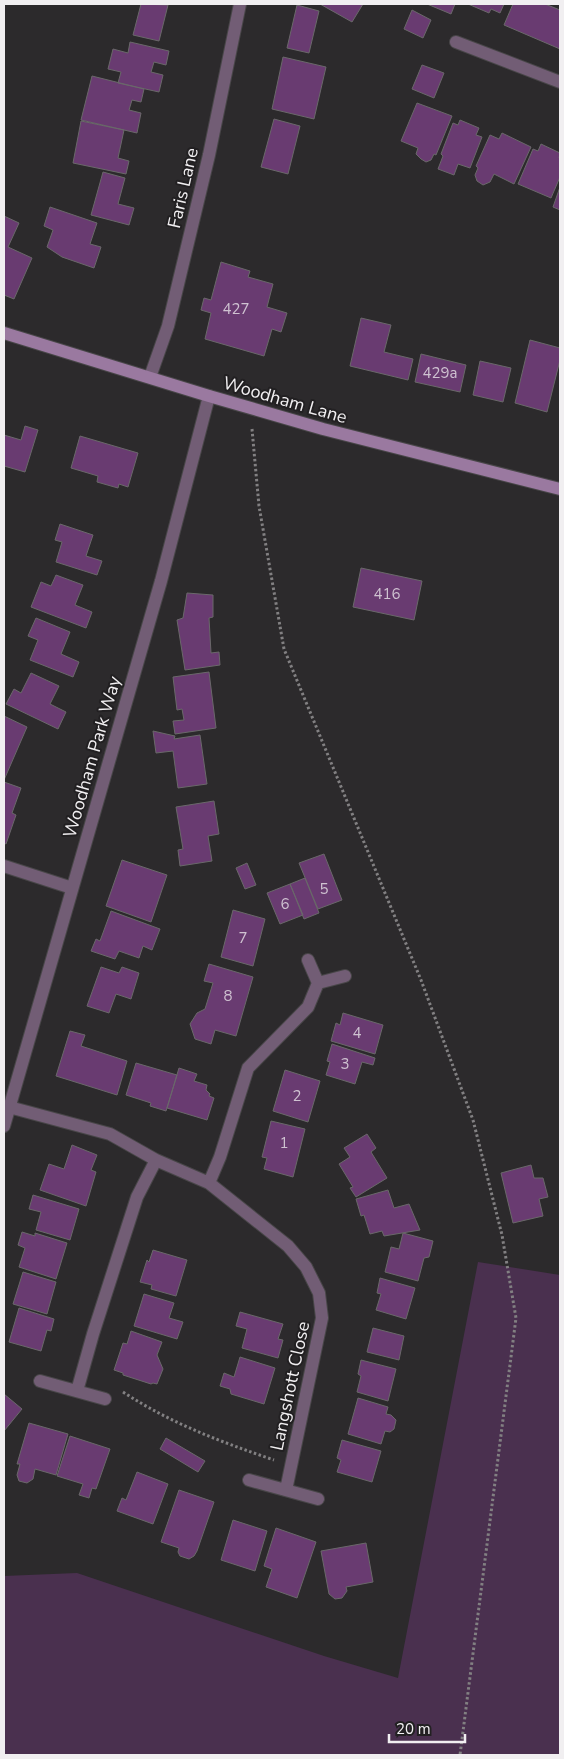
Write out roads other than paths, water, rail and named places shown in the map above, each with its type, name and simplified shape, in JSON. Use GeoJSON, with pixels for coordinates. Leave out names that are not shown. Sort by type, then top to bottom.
{"type":"FeatureCollection","features":[{"type":"Feature","properties":{"kind":"main road","name":"Woodham Lane"},"geometry":{"type":"LineString","coordinates":[[4,333],[51,349],[323,429],[560,490]]}},
{"type":"Feature","properties":{"kind":"street","name":"Faris Lane"},"geometry":{"type":"LineString","coordinates":[[150,377],[168,326],[209,155],[240,4]]}},
{"type":"Feature","properties":{"kind":"street"},"geometry":{"type":"LineString","coordinates":[[456,42],[560,82]]}},
{"type":"Feature","properties":{"kind":"street","name":"Woodham Park Way"},"geometry":{"type":"LineString","coordinates":[[4,1126],[161,581],[209,396]]}},
{"type":"Feature","properties":{"kind":"street"},"geometry":{"type":"LineString","coordinates":[[4,866],[72,888]]}},
{"type":"Feature","properties":{"kind":"street"},"geometry":{"type":"LineString","coordinates":[[209,1184],[220,1157],[248,1068],[308,1007],[318,982],[308,960]]}},
{"type":"Feature","properties":{"kind":"street"},"geometry":{"type":"LineString","coordinates":[[318,982],[345,976]]}},
{"type":"Feature","properties":{"kind":"street","name":"Langshott Close"},"geometry":{"type":"LineString","coordinates":[[9,1107],[110,1134],[156,1160],[209,1184],[288,1246],[306,1267],[319,1293],[322,1321],[286,1490]]}},
{"type":"Feature","properties":{"kind":"street"},"geometry":{"type":"LineString","coordinates":[[77,1391],[137,1196],[156,1160]]}},
{"type":"Feature","properties":{"kind":"street"},"geometry":{"type":"LineString","coordinates":[[40,1380],[105,1399]]}},
{"type":"Feature","properties":{"kind":"street"},"geometry":{"type":"LineString","coordinates":[[248,1480],[318,1499]]}}]}
